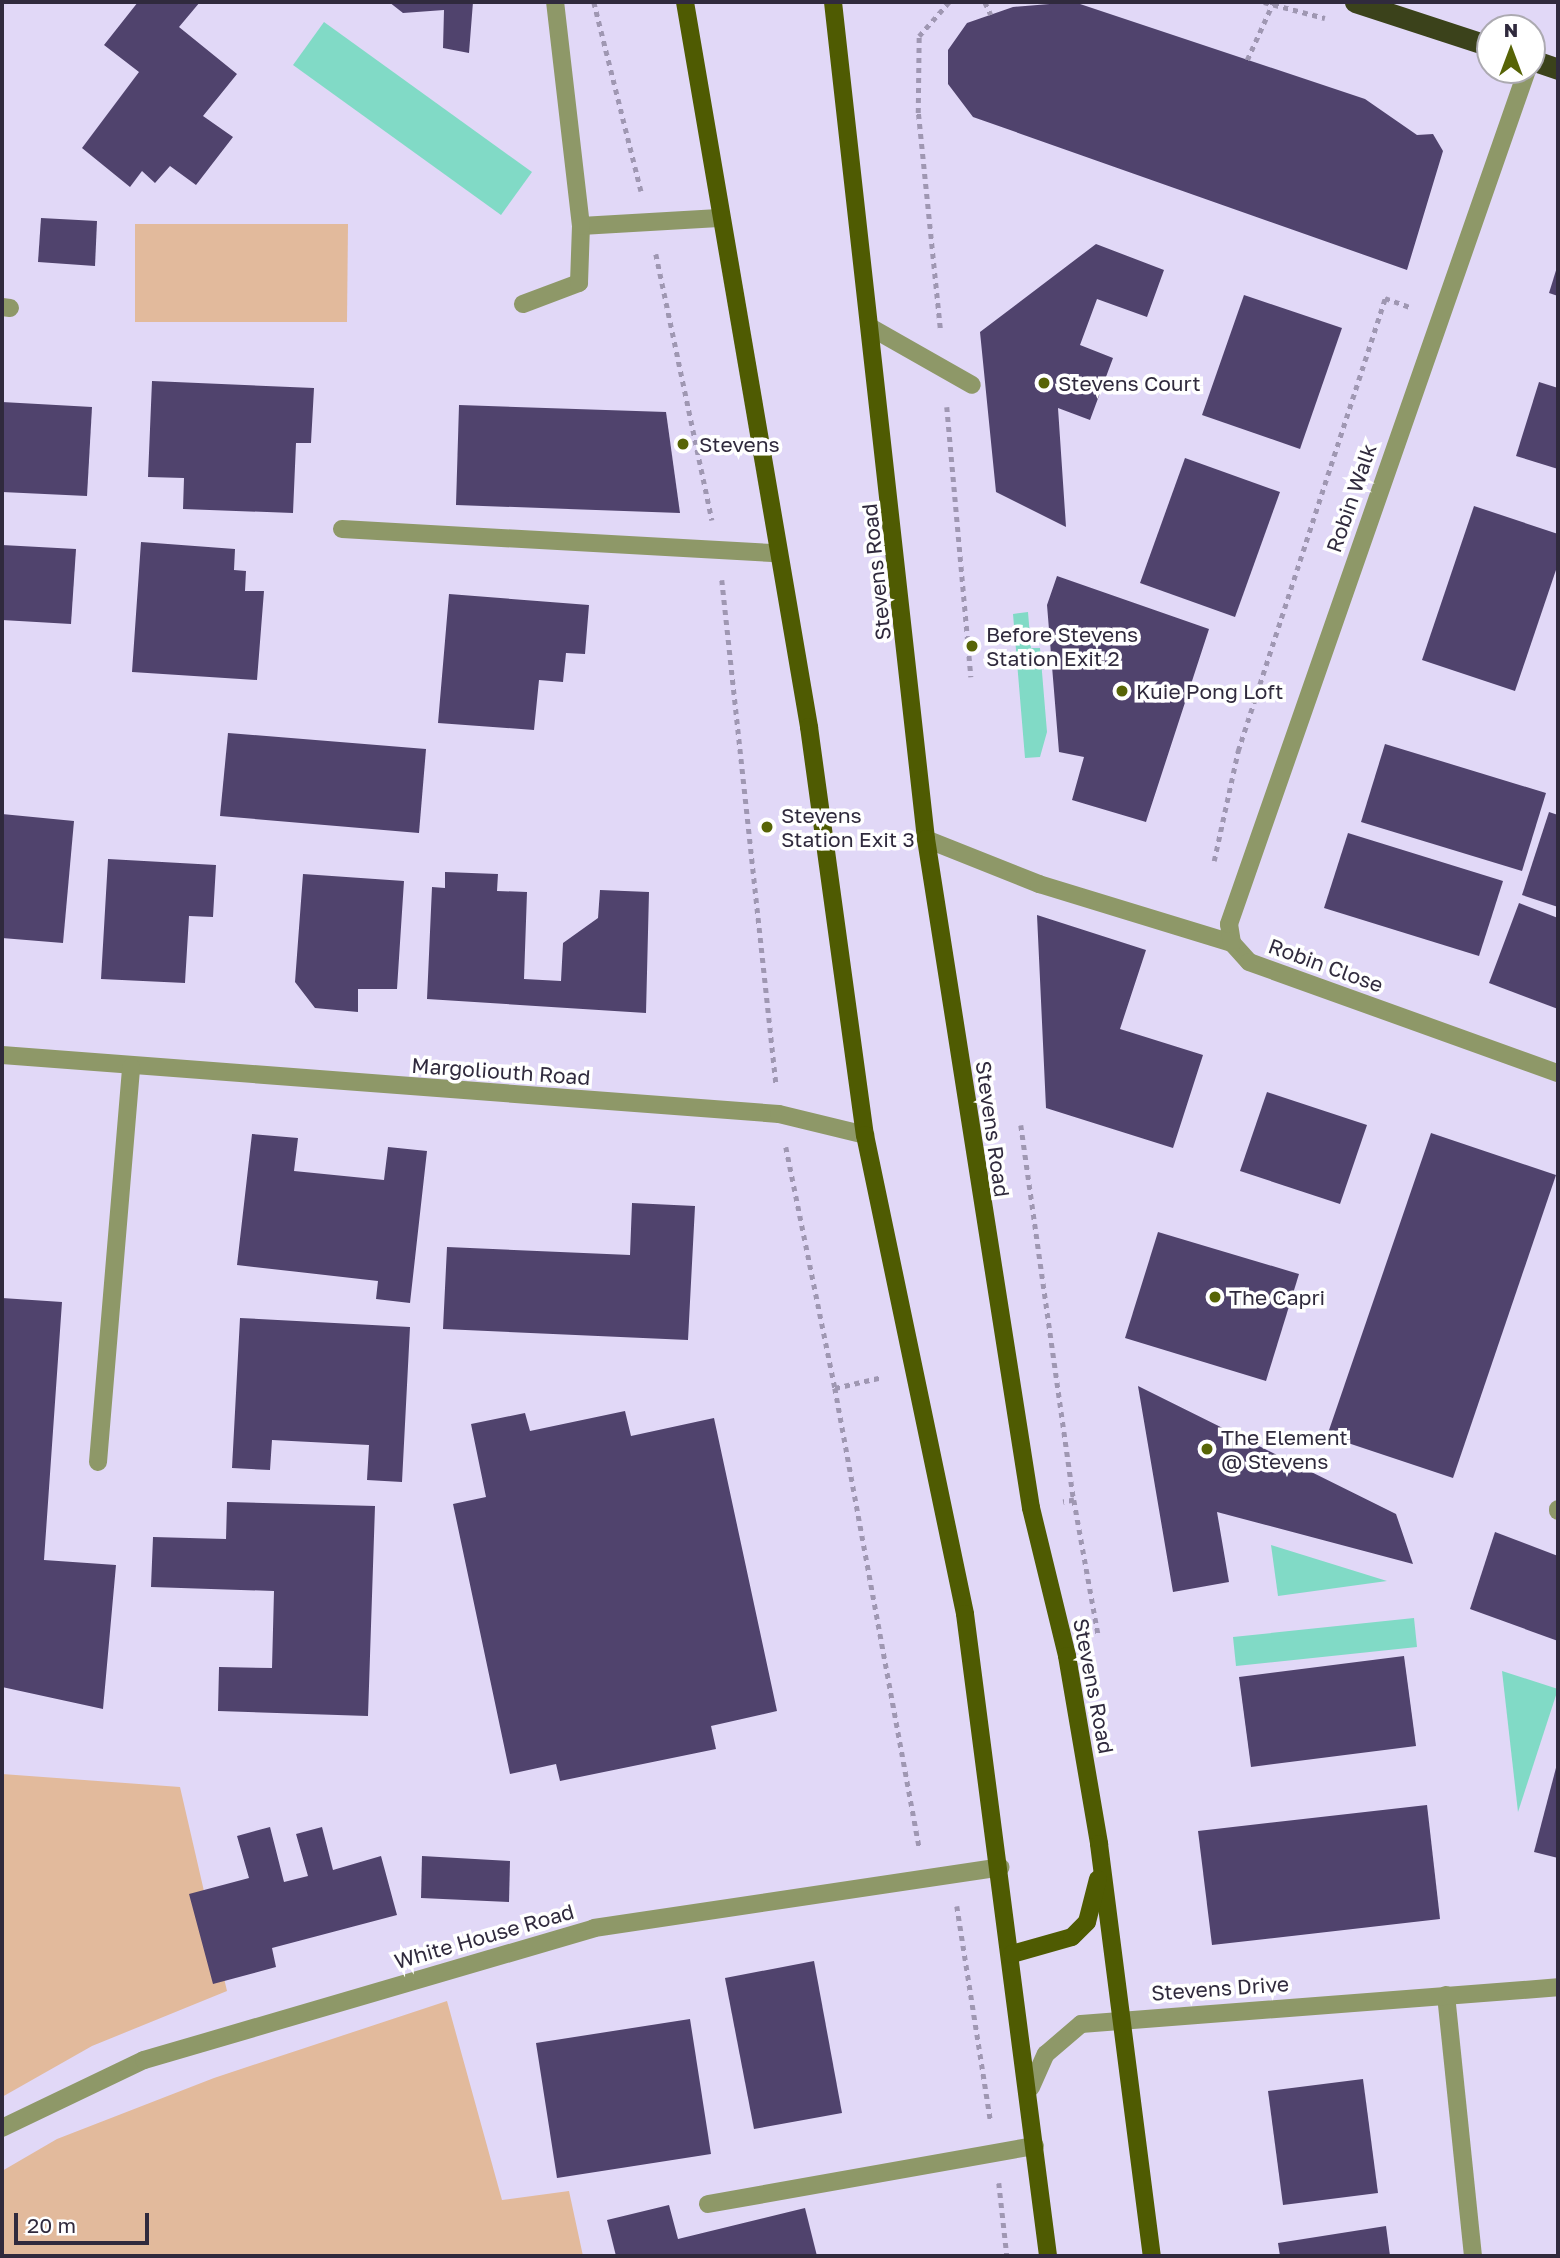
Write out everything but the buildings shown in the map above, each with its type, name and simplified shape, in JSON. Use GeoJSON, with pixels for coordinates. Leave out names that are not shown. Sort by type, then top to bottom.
{"type":"FeatureCollection","features":[{"type":"Feature","properties":{"kind":"highway"},"geometry":{"type":"LineString","coordinates":[[1355,2],[1476,41]]}},
{"type":"Feature","properties":{"kind":"main road"},"geometry":{"type":"LineString","coordinates":[[685,2],[719,218],[808,727],[865,1135],[965,1614],[1031,2087],[1048,2256]]}},
{"type":"Feature","properties":{"kind":"main road","name":"Stevens Road"},"geometry":{"type":"LineString","coordinates":[[833,2],[926,839],[1031,1508],[1067,1656],[1099,1844],[1126,2018],[1152,2256]]}},
{"type":"Feature","properties":{"kind":"main road"},"geometry":{"type":"LineString","coordinates":[[1012,1954],[1055,1946],[1087,1922],[1097,1897],[1099,1844]]}},
{"type":"Feature","properties":{"kind":"street"},"geometry":{"type":"LineString","coordinates":[[523,304],[579,283],[581,226],[555,2]]}},
{"type":"Feature","properties":{"kind":"street","name":"Robin Walk"},"geometry":{"type":"LineString","coordinates":[[1233,943],[1229,924],[1437,317],[1524,84]]}},
{"type":"Feature","properties":{"kind":"street"},"geometry":{"type":"LineString","coordinates":[[581,226],[719,218]]}},
{"type":"Feature","properties":{"kind":"street"},"geometry":{"type":"LineString","coordinates":[[870,327],[972,386]]}},
{"type":"Feature","properties":{"kind":"street"},"geometry":{"type":"LineString","coordinates":[[342,529],[720,553],[777,553]]}},
{"type":"Feature","properties":{"kind":"street","name":"Robin Close"},"geometry":{"type":"LineString","coordinates":[[926,839],[1039,884],[1233,943],[1249,962],[1558,1073]]}},
{"type":"Feature","properties":{"kind":"street","name":"Margoliouth Road"},"geometry":{"type":"LineString","coordinates":[[2,1055],[131,1067],[779,1114],[865,1135]]}},
{"type":"Feature","properties":{"kind":"street"},"geometry":{"type":"LineString","coordinates":[[98,1462],[131,1067]]}},
{"type":"Feature","properties":{"kind":"street","name":"White House Road"},"geometry":{"type":"LineString","coordinates":[[2,2128],[144,2060],[594,1928],[1000,1867]]}},
{"type":"Feature","properties":{"kind":"street","name":"Stevens Drive"},"geometry":{"type":"LineString","coordinates":[[1031,2087],[1045,2054],[1065,2034],[1081,2024],[1126,2018],[1558,1987]]}},
{"type":"Feature","properties":{"kind":"street"},"geometry":{"type":"LineString","coordinates":[[1446,1995],[1473,2256]]}},
{"type":"Feature","properties":{"kind":"street"},"geometry":{"type":"LineString","coordinates":[[708,2204],[1035,2146]]}},
{"type":"Feature","properties":{"kind":"path"},"geometry":{"type":"LineString","coordinates":[[594,2],[649,220],[720,553],[779,1114],[835,1388],[925,1879]]}},
{"type":"Feature","properties":{"kind":"path"},"geometry":{"type":"LineString","coordinates":[[985,2],[991,15]]}},
{"type":"Feature","properties":{"kind":"path"},"geometry":{"type":"LineString","coordinates":[[1247,60],[1273,3]]}},
{"type":"Feature","properties":{"kind":"path"},"geometry":{"type":"LineString","coordinates":[[1213,870],[1238,751],[1385,298],[1437,317]]}},
{"type":"Feature","properties":{"kind":"path"},"geometry":{"type":"LineString","coordinates":[[1021,1125],[1074,1500],[1031,1508]]}},
{"type":"Feature","properties":{"kind":"path"},"geometry":{"type":"LineString","coordinates":[[835,1388],[912,1370]]}},
{"type":"Feature","properties":{"kind":"path"},"geometry":{"type":"LineString","coordinates":[[952,1874],[996,2153],[1007,2256]]}},
{"type":"Feature","properties":{"kind":"shaded area"},"geometry":{"type":"Polygon","coordinates":[[[324,22],[532,172],[501,215],[293,65],[324,22]]]}},
{"type":"Feature","properties":{"kind":"shaded area"},"geometry":{"type":"Polygon","coordinates":[[[135,224],[348,224],[347,322],[135,322],[135,224]]]}},
{"type":"Feature","properties":{"kind":"shaded area"},"geometry":{"type":"Polygon","coordinates":[[[1028,612],[1031,648],[1040,648],[1047,732],[1040,757],[1025,758],[1013,614],[1028,612]]]}},
{"type":"Feature","properties":{"kind":"shaded area"},"geometry":{"type":"Polygon","coordinates":[[[1271,1545],[1387,1581],[1278,1596],[1271,1545]]]}},
{"type":"Feature","properties":{"kind":"shaded area"},"geometry":{"type":"Polygon","coordinates":[[[1414,1618],[1417,1647],[1236,1666],[1233,1637],[1414,1618]]]}},
{"type":"Feature","properties":{"kind":"shaded area"},"geometry":{"type":"Polygon","coordinates":[[[1502,1671],[1558,1689],[1518,1812],[1502,1671]]]}},
{"type":"Feature","properties":{"kind":"shaded area"},"geometry":{"type":"Polygon","coordinates":[[[2,1774],[180,1787],[227,1991],[92,2046],[2,2097],[2,1774]]]}},
{"type":"Feature","properties":{"kind":"shaded area"},"geometry":{"type":"Polygon","coordinates":[[[447,2001],[502,2200],[569,2191],[583,2256],[2,2256],[2,2171],[57,2139],[214,2078],[447,2001]]]}},
{"type":"Feature","properties":{"kind":"place","name":"Stevens Court"},"geometry":{"type":"Point","coordinates":[1044,383]}},
{"type":"Feature","properties":{"kind":"place","name":"Stevens"},"geometry":{"type":"Point","coordinates":[683,444]}},
{"type":"Feature","properties":{"kind":"place","name":"Before Stevens Station Exit 2"},"geometry":{"type":"Point","coordinates":[972,646]}},
{"type":"Feature","properties":{"kind":"place","name":"Kuie Pong Loft"},"geometry":{"type":"Point","coordinates":[1122,691]}},
{"type":"Feature","properties":{"kind":"place","name":"Stevens Station Exit 3"},"geometry":{"type":"Point","coordinates":[767,827]}},
{"type":"Feature","properties":{"kind":"place","name":"The Capri"},"geometry":{"type":"Point","coordinates":[1215,1297]}},
{"type":"Feature","properties":{"kind":"place","name":"The Element @ Stevens"},"geometry":{"type":"Point","coordinates":[1207,1449]}}]}
